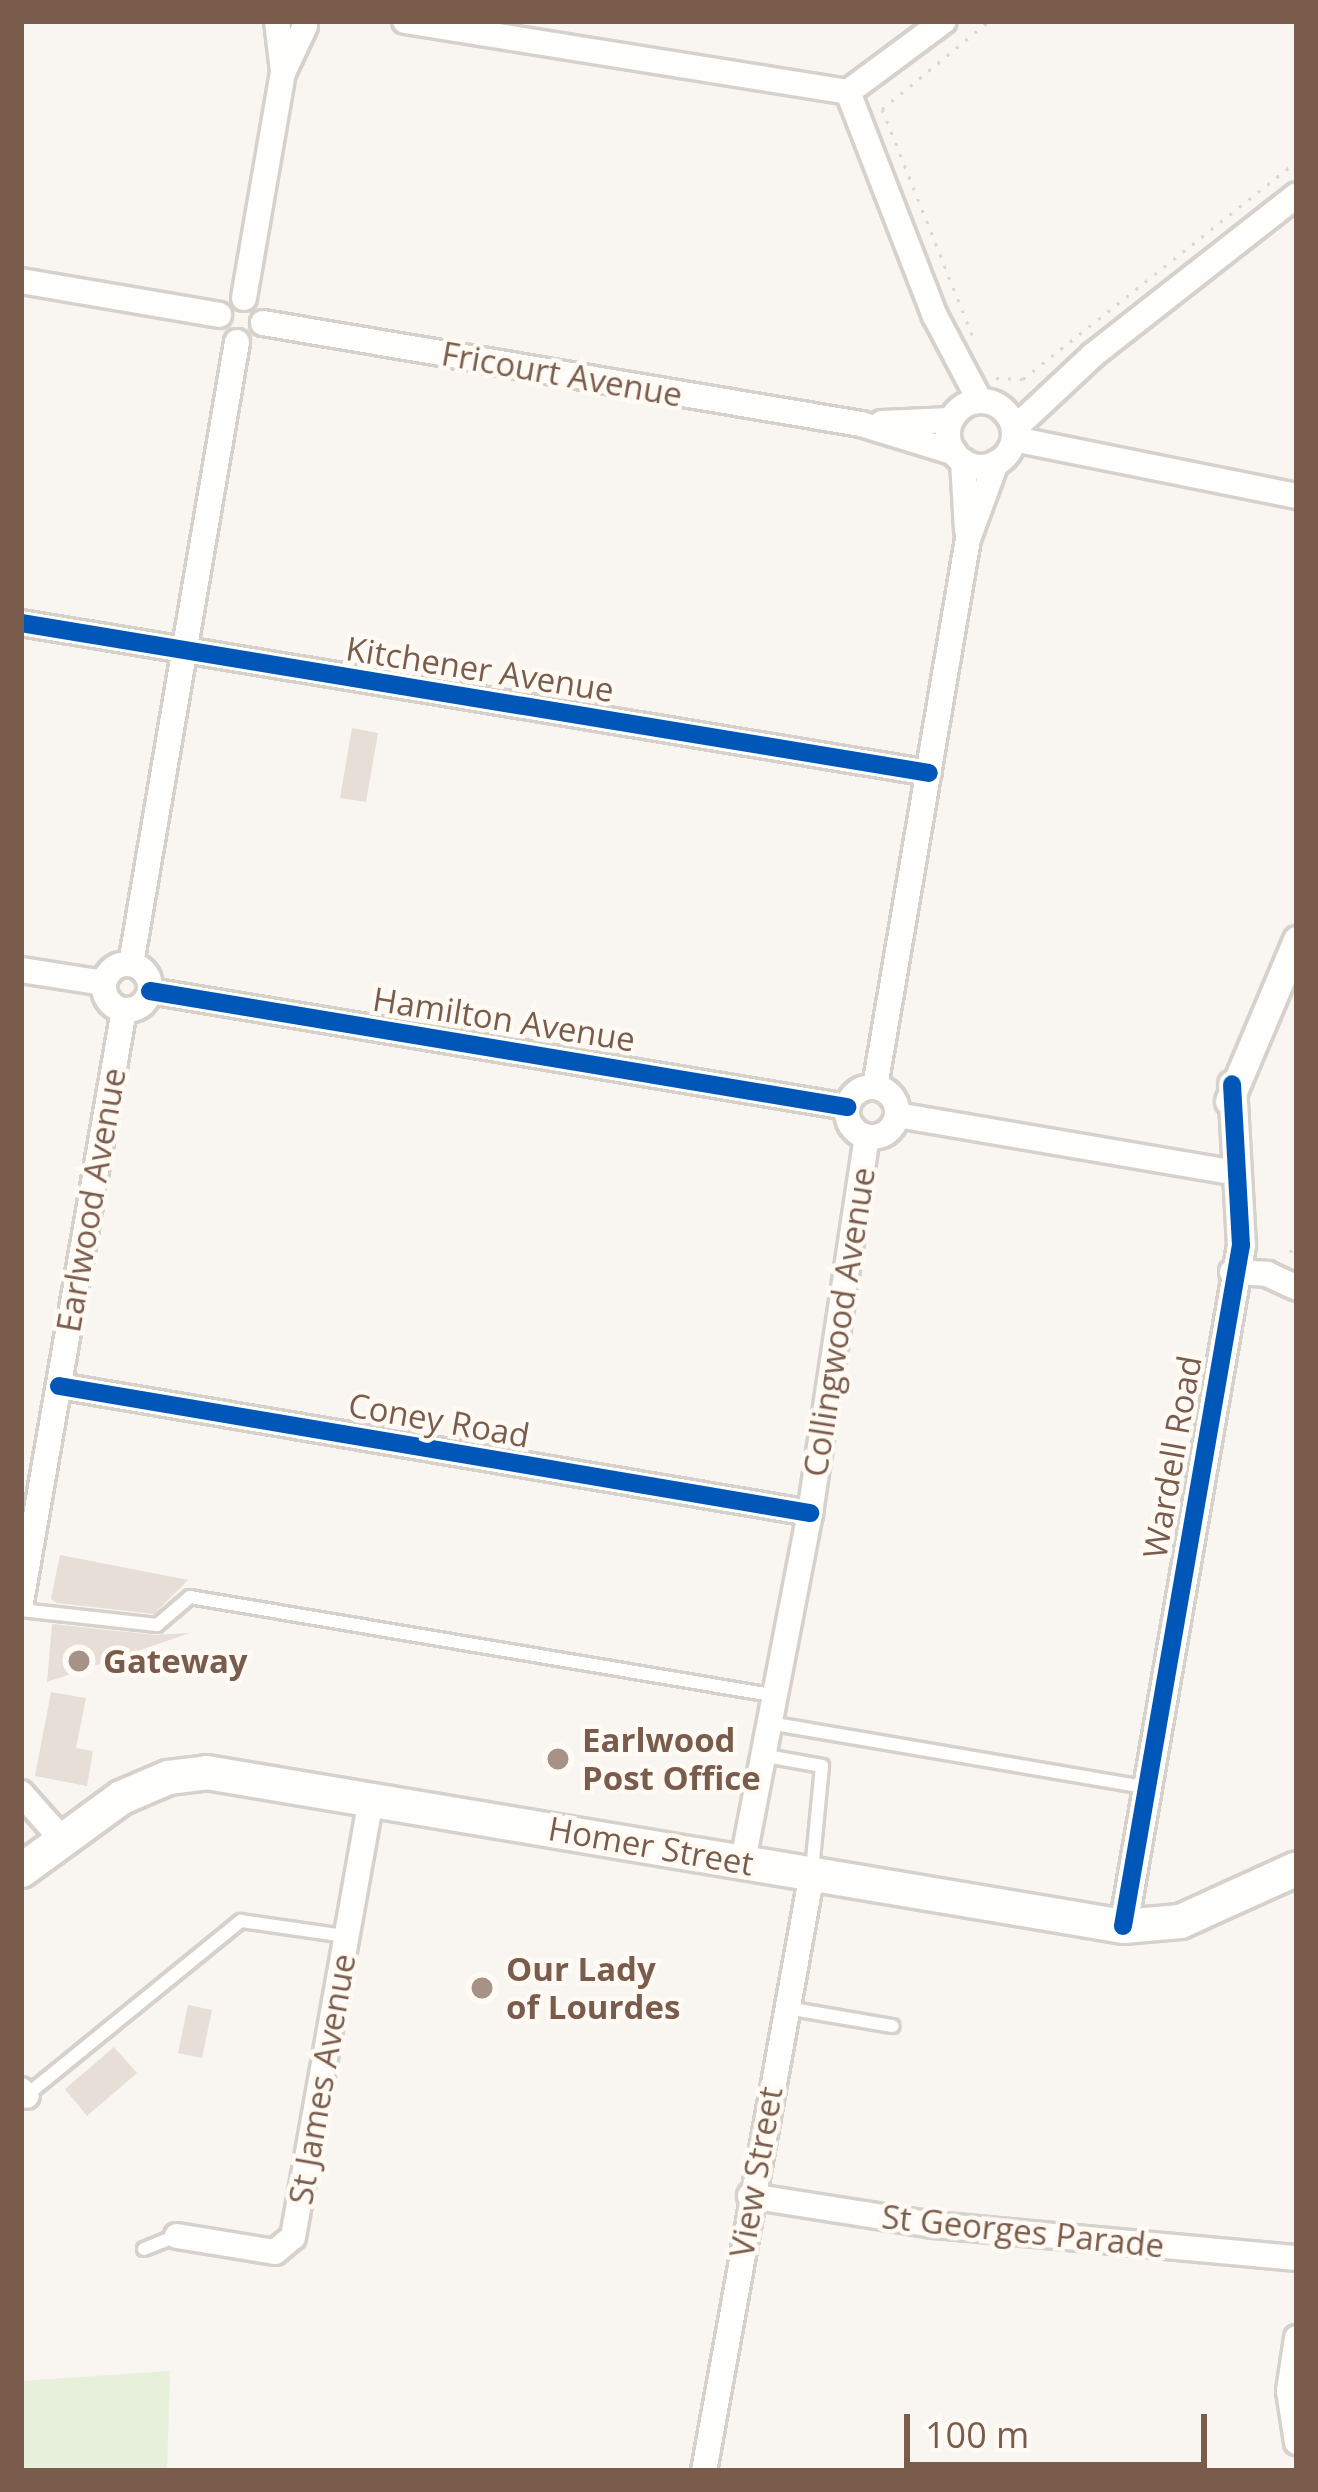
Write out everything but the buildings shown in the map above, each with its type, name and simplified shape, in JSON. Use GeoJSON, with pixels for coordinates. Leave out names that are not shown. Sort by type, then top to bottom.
{"type":"FeatureCollection","features":[{"type":"Feature","properties":{"kind":"main road","name":"Homer Street"},"geometry":{"type":"LineString","coordinates":[[21,1870],[59,1836],[121,1797],[194,1772],[1123,1926],[1180,1921],[1297,1868]]}},
{"type":"Feature","properties":{"kind":"street"},"geometry":{"type":"LineString","coordinates":[[405,21],[848,92],[944,21]]}},
{"type":"Feature","properties":{"kind":"street"},"geometry":{"type":"LineString","coordinates":[[21,281],[219,315],[244,298],[294,22]]}},
{"type":"Feature","properties":{"kind":"street"},"geometry":{"type":"LineString","coordinates":[[848,92],[934,316],[990,428],[875,1087]]}},
{"type":"Feature","properties":{"kind":"street"},"geometry":{"type":"LineString","coordinates":[[968,538],[959,457],[990,428],[1093,355],[1297,195]]}},
{"type":"Feature","properties":{"kind":"street"},"geometry":{"type":"LineString","coordinates":[[219,315],[222,332],[237,342],[254,338],[263,323],[260,308],[244,298]]}},
{"type":"Feature","properties":{"kind":"street","name":"Fricourt Avenue"},"geometry":{"type":"LineString","coordinates":[[263,323],[861,424],[990,428],[1117,465]]}},
{"type":"Feature","properties":{"kind":"street"},"geometry":{"type":"LineString","coordinates":[[131,964],[237,342]]}},
{"type":"Feature","properties":{"kind":"street"},"geometry":{"type":"LineString","coordinates":[[990,428],[1060,386],[1093,355]]}},
{"type":"Feature","properties":{"kind":"street"},"geometry":{"type":"LineString","coordinates":[[1060,386],[1051,427],[1077,454]]}},
{"type":"Feature","properties":{"kind":"street","name":"Fricourt Avenue"},"geometry":{"type":"LineString","coordinates":[[861,424],[959,457],[990,428]]}},
{"type":"Feature","properties":{"kind":"street","name":"Fricourt Avenue"},"geometry":{"type":"LineString","coordinates":[[990,428],[1117,465],[1297,496]]}},
{"type":"Feature","properties":{"kind":"street","name":"Kitchener Avenue"},"geometry":{"type":"LineString","coordinates":[[21,623],[929,773]]}},
{"type":"Feature","properties":{"kind":"street","name":"Wardell Road"},"geometry":{"type":"LineString","coordinates":[[1232,1272],[1223,1171],[1232,1084],[1297,940]]}},
{"type":"Feature","properties":{"kind":"street"},"geometry":{"type":"LineString","coordinates":[[131,964],[148,977],[150,991],[143,1004],[124,1010],[111,1004],[104,983],[117,966],[131,964]]}},
{"type":"Feature","properties":{"kind":"street"},"geometry":{"type":"LineString","coordinates":[[21,970],[104,983]]}},
{"type":"Feature","properties":{"kind":"street","name":"Hamilton Avenue"},"geometry":{"type":"LineString","coordinates":[[150,991],[847,1107]]}},
{"type":"Feature","properties":{"kind":"street","name":"Earlwood Avenue"},"geometry":{"type":"LineString","coordinates":[[22,1595],[124,1010]]}},
{"type":"Feature","properties":{"kind":"street","name":"Wardell Road"},"geometry":{"type":"LineString","coordinates":[[1123,1926],[1232,1272],[1241,1245],[1232,1084]]}},
{"type":"Feature","properties":{"kind":"street"},"geometry":{"type":"LineString","coordinates":[[875,1087],[894,1100],[897,1115],[890,1130],[867,1136],[853,1129],[847,1107],[855,1094],[875,1087]]}},
{"type":"Feature","properties":{"kind":"street"},"geometry":{"type":"LineString","coordinates":[[897,1115],[1223,1171]]}},
{"type":"Feature","properties":{"kind":"street","name":"Collingwood Avenue"},"geometry":{"type":"LineString","coordinates":[[743,1861],[771,1694],[810,1513],[867,1136]]}},
{"type":"Feature","properties":{"kind":"street"},"geometry":{"type":"LineString","coordinates":[[1232,1272],[1267,1274],[1297,1288]]}},
{"type":"Feature","properties":{"kind":"street","name":"Coney Road"},"geometry":{"type":"LineString","coordinates":[[59,1386],[810,1513]]}},
{"type":"Feature","properties":{"kind":"street"},"geometry":{"type":"LineString","coordinates":[[21,1793],[59,1836]]}},
{"type":"Feature","properties":{"kind":"street","name":"St James Avenue"},"geometry":{"type":"LineString","coordinates":[[177,2236],[275,2252],[293,2237],[371,1799]]}},
{"type":"Feature","properties":{"kind":"street","name":"View Street"},"geometry":{"type":"LineString","coordinates":[[704,2471],[750,2196],[812,1873]]}},
{"type":"Feature","properties":{"kind":"street","name":"St Georges Parade"},"geometry":{"type":"LineString","coordinates":[[750,2196],[934,2225],[1297,2258]]}},
{"type":"Feature","properties":{"kind":"street"},"geometry":{"type":"LineString","coordinates":[[1297,2338],[1289,2391],[1297,2442]]}},
{"type":"Feature","properties":{"kind":"lane"},"geometry":{"type":"LineString","coordinates":[[22,1595],[157,1625],[190,1597],[771,1694]]}},
{"type":"Feature","properties":{"kind":"lane"},"geometry":{"type":"LineString","coordinates":[[766,1722],[1146,1788]]}},
{"type":"Feature","properties":{"kind":"lane"},"geometry":{"type":"LineString","coordinates":[[760,1755],[822,1766],[812,1873]]}},
{"type":"Feature","properties":{"kind":"lane"},"geometry":{"type":"LineString","coordinates":[[23,2095],[241,1921],[346,1936]]}},
{"type":"Feature","properties":{"kind":"lane"},"geometry":{"type":"LineString","coordinates":[[785,2008],[892,2026]]}},
{"type":"Feature","properties":{"kind":"lane"},"geometry":{"type":"LineString","coordinates":[[144,2249],[177,2236]]}},
{"type":"Feature","properties":{"kind":"path"},"geometry":{"type":"LineString","coordinates":[[979,352],[882,109],[989,21]]}},
{"type":"Feature","properties":{"kind":"path"},"geometry":{"type":"LineString","coordinates":[[987,374],[1023,379],[1297,161]]}},
{"type":"Feature","properties":{"kind":"path"},"geometry":{"type":"LineString","coordinates":[[1290,1252],[1297,1246]]}},
{"type":"Feature","properties":{"kind":"green space"},"geometry":{"type":"Polygon","coordinates":[[[170,2371],[167,2471],[21,2471],[21,2381],[170,2371]]]}},
{"type":"Feature","properties":{"kind":"cycle path"},"geometry":{"type":"LineString","coordinates":[[21,623],[929,773]]}},
{"type":"Feature","properties":{"kind":"cycle path"},"geometry":{"type":"LineString","coordinates":[[150,991],[847,1107]]}},
{"type":"Feature","properties":{"kind":"cycle path"},"geometry":{"type":"LineString","coordinates":[[1123,1926],[1241,1245],[1232,1084]]}},
{"type":"Feature","properties":{"kind":"cycle path"},"geometry":{"type":"LineString","coordinates":[[59,1386],[810,1513]]}},
{"type":"Feature","properties":{"kind":"place","name":"Gateway"},"geometry":{"type":"Point","coordinates":[79,1661]}},
{"type":"Feature","properties":{"kind":"place","name":"Earlwood Post Office"},"geometry":{"type":"Point","coordinates":[558,1759]}},
{"type":"Feature","properties":{"kind":"place","name":"Our Lady of Lourdes"},"geometry":{"type":"Point","coordinates":[482,1988]}}]}
